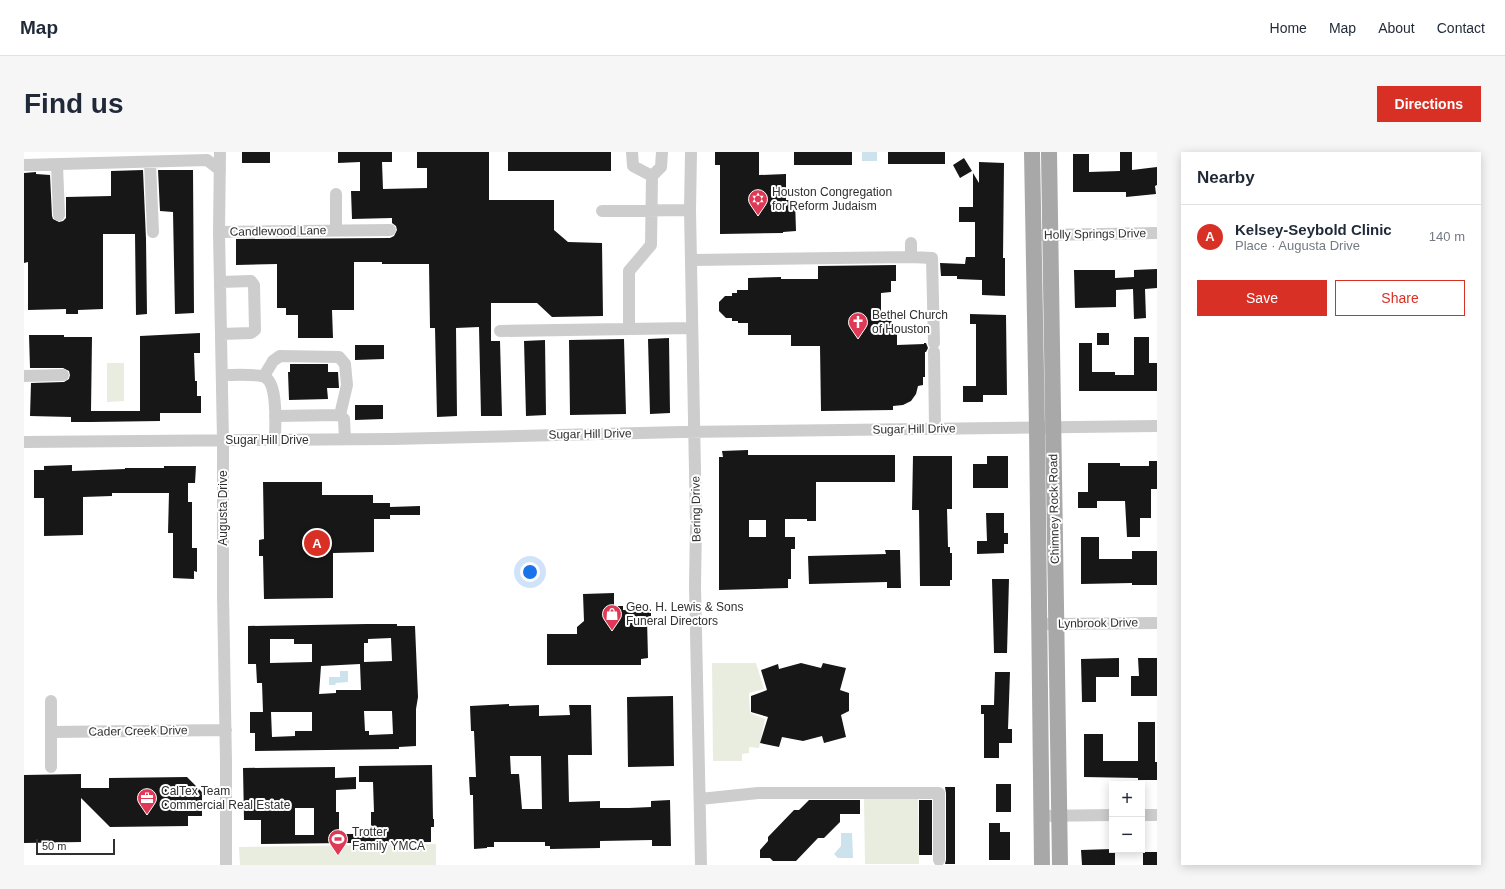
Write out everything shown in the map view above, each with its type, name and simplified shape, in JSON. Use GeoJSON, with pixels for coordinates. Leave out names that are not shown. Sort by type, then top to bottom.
{"type":"FeatureCollection","features":[{"type":"Feature","properties":{"kind":"main road","name":"Chimney Rock Road"},"geometry":{"type":"LineString","coordinates":[[1032,152],[1042,865]]}},
{"type":"Feature","properties":{"kind":"main road","name":"Chimney Rock Road"},"geometry":{"type":"LineString","coordinates":[[1050,152],[1060,865]]}},
{"type":"Feature","properties":{"kind":"street","name":"Augusta Drive"},"geometry":{"type":"LineString","coordinates":[[220,152],[219,232],[223,440],[226,865]]}},
{"type":"Feature","properties":{"kind":"street"},"geometry":{"type":"LineString","coordinates":[[632,152],[633,166],[652,176]]}},
{"type":"Feature","properties":{"kind":"street"},"geometry":{"type":"LineString","coordinates":[[629,329],[629,271],[651,245],[652,176],[661,168],[662,152]]}},
{"type":"Feature","properties":{"kind":"street","name":"Bering Drive"},"geometry":{"type":"LineString","coordinates":[[691,152],[690,210],[696,524],[696,658],[701,865]]}},
{"type":"Feature","properties":{"kind":"street"},"geometry":{"type":"LineString","coordinates":[[24,165],[150,163],[207,160],[220,170]]}},
{"type":"Feature","properties":{"kind":"street"},"geometry":{"type":"LineString","coordinates":[[150,163],[153,232]]}},
{"type":"Feature","properties":{"kind":"street"},"geometry":{"type":"LineString","coordinates":[[57,165],[59,215]]}},
{"type":"Feature","properties":{"kind":"street","name":"Candlewood Lane"},"geometry":{"type":"LineString","coordinates":[[336,194],[336,230]]}},
{"type":"Feature","properties":{"kind":"street"},"geometry":{"type":"LineString","coordinates":[[602,212],[690,210]]}},
{"type":"Feature","properties":{"kind":"street","name":"Candlewood Lane"},"geometry":{"type":"LineString","coordinates":[[219,232],[390,230]]}},
{"type":"Feature","properties":{"kind":"street","name":"Holly Springs Drive"},"geometry":{"type":"LineString","coordinates":[[1034,236],[1157,233]]}},
{"type":"Feature","properties":{"kind":"street"},"geometry":{"type":"LineString","coordinates":[[911,243],[911,256]]}},
{"type":"Feature","properties":{"kind":"street"},"geometry":{"type":"LineString","coordinates":[[692,260],[911,256],[932,258],[935,429]]}},
{"type":"Feature","properties":{"kind":"street"},"geometry":{"type":"LineString","coordinates":[[220,282],[251,281],[254,285],[255,330],[252,333],[221,334]]}},
{"type":"Feature","properties":{"kind":"street"},"geometry":{"type":"LineString","coordinates":[[500,331],[692,328]]}},
{"type":"Feature","properties":{"kind":"street"},"geometry":{"type":"LineString","coordinates":[[264,376],[273,361],[280,356],[339,357],[345,364],[347,385],[340,415]]}},
{"type":"Feature","properties":{"kind":"street"},"geometry":{"type":"LineString","coordinates":[[24,376],[63,375]]}},
{"type":"Feature","properties":{"kind":"street"},"geometry":{"type":"LineString","coordinates":[[222,375],[264,376],[271,382],[274,390],[275,440]]}},
{"type":"Feature","properties":{"kind":"street"},"geometry":{"type":"LineString","coordinates":[[275,416],[340,415]]}},
{"type":"Feature","properties":{"kind":"street"},"geometry":{"type":"LineString","coordinates":[[340,415],[344,420],[345,439]]}},
{"type":"Feature","properties":{"kind":"street","name":"Sugar Hill Drive"},"geometry":{"type":"LineString","coordinates":[[24,442],[275,440],[694,432],[1157,426]]}},
{"type":"Feature","properties":{"kind":"street","name":"Lynbrook Drive"},"geometry":{"type":"LineString","coordinates":[[1039,624],[1157,623]]}},
{"type":"Feature","properties":{"kind":"street"},"geometry":{"type":"LineString","coordinates":[[51,701],[51,767]]}},
{"type":"Feature","properties":{"kind":"street","name":"Cader Creek Drive"},"geometry":{"type":"LineString","coordinates":[[51,732],[226,730]]}},
{"type":"Feature","properties":{"kind":"street"},"geometry":{"type":"LineString","coordinates":[[700,799],[758,793],[940,792],[939,860]]}},
{"type":"Feature","properties":{"kind":"street"},"geometry":{"type":"LineString","coordinates":[[1041,816],[1109,815]]}},
{"type":"Feature","properties":{"kind":"street"},"geometry":{"type":"LineString","coordinates":[[1145,815],[1157,815]]}},
{"type":"Feature","properties":{"kind":"shaded area"},"geometry":{"type":"Polygon","coordinates":[[[107,363],[124,363],[124,401],[107,402],[107,363]]]}},
{"type":"Feature","properties":{"kind":"shaded area"},"geometry":{"type":"Polygon","coordinates":[[[712,663],[756,663],[764,689],[749,693],[750,713],[765,719],[759,748],[749,747],[749,753],[742,754],[742,761],[713,761],[712,663]]]}},
{"type":"Feature","properties":{"kind":"shaded area"},"geometry":{"type":"Polygon","coordinates":[[[864,798],[918,798],[919,864],[865,864],[864,798]]]}},
{"type":"Feature","properties":{"kind":"shaded area","name":"Trotter Family YMCA"},"geometry":{"type":"Polygon","coordinates":[[[436,844],[436,865],[240,865],[239,847],[436,844]]]}},
{"type":"Feature","properties":{"kind":"water"},"geometry":{"type":"Polygon","coordinates":[[[862,152],[877,152],[877,161],[862,161],[862,152]]]}},
{"type":"Feature","properties":{"kind":"water"},"geometry":{"type":"Polygon","coordinates":[[[340,671],[348,671],[348,682],[329,685],[329,677],[340,677],[340,671]]]}},
{"type":"Feature","properties":{"kind":"water"},"geometry":{"type":"Polygon","coordinates":[[[841,833],[852,833],[853,858],[838,858],[834,854],[841,846],[841,833]]]}},
{"type":"Feature","properties":{"kind":"building"},"geometry":{"type":"Polygon","coordinates":[[[242,152],[270,152],[270,163],[242,163],[242,152]]]}},
{"type":"Feature","properties":{"kind":"building"},"geometry":{"type":"Polygon","coordinates":[[[338,152],[392,152],[392,162],[382,162],[383,189],[427,188],[427,168],[417,168],[417,152],[489,152],[489,200],[554,200],[554,230],[568,242],[602,243],[603,316],[552,317],[537,303],[491,303],[491,341],[500,341],[502,416],[481,416],[479,327],[456,328],[457,416],[437,417],[435,328],[430,328],[429,264],[382,264],[382,262],[354,262],[354,310],[332,310],[333,338],[298,338],[298,315],[286,315],[286,308],[277,308],[277,264],[236,265],[236,239],[390,238],[394,236],[397,230],[396,226],[392,223],[392,218],[352,219],[351,191],[360,191],[360,162],[338,163],[338,152]]]}},
{"type":"Feature","properties":{"kind":"building"},"geometry":{"type":"Polygon","coordinates":[[[508,152],[611,152],[611,171],[508,171],[508,152]]]}},
{"type":"Feature","properties":{"kind":"building","name":"Houston Congregation for Reform Judaism"},"geometry":{"type":"Polygon","coordinates":[[[715,152],[759,152],[759,175],[786,174],[786,200],[795,200],[796,231],[783,233],[720,234],[720,165],[715,165],[715,152]]]}},
{"type":"Feature","properties":{"kind":"building"},"geometry":{"type":"Polygon","coordinates":[[[794,152],[852,152],[852,165],[794,165],[794,152]]]}},
{"type":"Feature","properties":{"kind":"building"},"geometry":{"type":"Polygon","coordinates":[[[888,152],[945,152],[945,164],[888,164],[888,152]]]}},
{"type":"Feature","properties":{"kind":"building"},"geometry":{"type":"Polygon","coordinates":[[[1120,152],[1132,152],[1132,170],[1157,167],[1157,185],[1155,186],[1156,194],[1126,197],[1126,192],[1073,192],[1073,154],[1089,154],[1089,172],[1120,171],[1120,152]]]}},
{"type":"Feature","properties":{"kind":"building"},"geometry":{"type":"Polygon","coordinates":[[[964,158],[972,171],[960,178],[953,165],[964,158]]]}},
{"type":"Feature","properties":{"kind":"building"},"geometry":{"type":"Polygon","coordinates":[[[979,162],[1004,163],[1003,258],[1005,258],[1005,296],[982,295],[982,280],[957,279],[957,276],[941,276],[940,263],[965,264],[966,257],[975,257],[975,222],[959,222],[959,207],[973,207],[973,173],[979,183],[979,162]]]}},
{"type":"Feature","properties":{"kind":"building"},"geometry":{"type":"Polygon","coordinates":[[[143,170],[147,314],[136,315],[135,234],[103,234],[103,309],[78,310],[78,314],[66,314],[66,309],[28,310],[28,262],[24,263],[24,173],[36,172],[36,174],[50,175],[52,216],[53,219],[59,222],[66,218],[66,197],[111,196],[111,171],[143,170]]]}},
{"type":"Feature","properties":{"kind":"building"},"geometry":{"type":"Polygon","coordinates":[[[158,170],[193,170],[194,313],[175,314],[173,212],[160,211],[158,170]]]}},
{"type":"Feature","properties":{"kind":"building","name":"Bethel Church of Houston"},"geometry":{"type":"Polygon","coordinates":[[[896,265],[896,281],[891,281],[891,292],[881,293],[881,316],[892,316],[891,329],[897,329],[897,345],[926,343],[928,348],[925,352],[925,377],[923,377],[923,385],[918,386],[916,394],[911,401],[903,405],[893,406],[893,410],[821,411],[820,346],[791,346],[791,335],[748,335],[748,323],[738,323],[738,321],[732,321],[732,318],[726,318],[719,311],[719,302],[725,296],[732,296],[732,293],[737,293],[737,290],[748,290],[748,278],[781,277],[781,279],[818,279],[818,266],[896,265]]]}},
{"type":"Feature","properties":{"kind":"building"},"geometry":{"type":"Polygon","coordinates":[[[1157,269],[1157,288],[1145,289],[1146,318],[1134,319],[1133,289],[1116,290],[1116,307],[1075,308],[1074,270],[1115,270],[1115,278],[1134,277],[1134,270],[1157,269]]]}},
{"type":"Feature","properties":{"kind":"building"},"geometry":{"type":"Polygon","coordinates":[[[970,314],[1006,315],[1007,395],[983,395],[983,402],[963,402],[963,386],[976,386],[976,324],[970,324],[970,314]]]}},
{"type":"Feature","properties":{"kind":"building"},"geometry":{"type":"Polygon","coordinates":[[[200,333],[200,353],[194,353],[195,381],[197,381],[197,396],[201,396],[201,413],[160,413],[160,421],[71,422],[71,417],[30,416],[31,383],[64,382],[69,379],[70,375],[69,371],[63,368],[30,368],[29,335],[92,337],[91,411],[140,411],[140,336],[200,333]]]}},
{"type":"Feature","properties":{"kind":"building"},"geometry":{"type":"Polygon","coordinates":[[[1097,333],[1109,333],[1109,345],[1097,345],[1097,333]]]}},
{"type":"Feature","properties":{"kind":"building"},"geometry":{"type":"Polygon","coordinates":[[[1134,337],[1149,337],[1149,363],[1157,363],[1157,391],[1079,391],[1079,343],[1092,343],[1092,372],[1115,372],[1115,375],[1134,375],[1134,337]]]}},
{"type":"Feature","properties":{"kind":"building"},"geometry":{"type":"Polygon","coordinates":[[[669,338],[670,413],[650,414],[648,339],[669,338]]]}},
{"type":"Feature","properties":{"kind":"building"},"geometry":{"type":"Polygon","coordinates":[[[624,339],[626,414],[570,415],[569,340],[624,339]]]}},
{"type":"Feature","properties":{"kind":"building"},"geometry":{"type":"Polygon","coordinates":[[[545,340],[546,415],[526,416],[524,341],[545,340]]]}},
{"type":"Feature","properties":{"kind":"building"},"geometry":{"type":"Polygon","coordinates":[[[355,345],[384,345],[384,359],[355,360],[355,345]]]}},
{"type":"Feature","properties":{"kind":"building"},"geometry":{"type":"Polygon","coordinates":[[[290,364],[328,364],[328,372],[338,372],[339,388],[327,388],[328,399],[289,400],[288,372],[290,372],[290,364]]]}},
{"type":"Feature","properties":{"kind":"building"},"geometry":{"type":"Polygon","coordinates":[[[355,405],[383,405],[383,419],[355,420],[355,405]]]}},
{"type":"Feature","properties":{"kind":"building"},"geometry":{"type":"Polygon","coordinates":[[[748,450],[748,455],[895,455],[895,482],[816,482],[816,521],[807,521],[807,519],[785,519],[785,537],[795,537],[795,549],[791,549],[791,579],[788,579],[788,588],[719,590],[719,457],[723,457],[722,451],[748,450]],[[749,520],[749,537],[766,537],[766,520],[749,520]]]}},
{"type":"Feature","properties":{"kind":"building"},"geometry":{"type":"Polygon","coordinates":[[[913,456],[952,456],[952,509],[947,509],[948,547],[950,547],[950,553],[952,553],[952,580],[950,580],[950,586],[920,586],[919,510],[912,510],[913,456]]]}},
{"type":"Feature","properties":{"kind":"building"},"geometry":{"type":"Polygon","coordinates":[[[987,456],[1008,456],[1008,488],[973,488],[973,464],[987,464],[987,456]]]}},
{"type":"Feature","properties":{"kind":"building"},"geometry":{"type":"Polygon","coordinates":[[[1149,461],[1157,461],[1157,489],[1151,489],[1151,518],[1140,518],[1140,537],[1127,537],[1125,501],[1097,501],[1097,508],[1078,508],[1078,492],[1088,492],[1088,463],[1120,463],[1120,466],[1149,466],[1149,461]]]}},
{"type":"Feature","properties":{"kind":"building"},"geometry":{"type":"Polygon","coordinates":[[[72,465],[72,471],[125,468],[164,468],[164,466],[196,466],[195,483],[188,483],[188,502],[192,502],[192,548],[197,548],[197,572],[194,571],[194,579],[173,578],[173,533],[168,533],[169,493],[112,493],[112,496],[83,497],[83,535],[44,536],[44,498],[34,498],[34,470],[44,470],[44,466],[72,465]]]}},
{"type":"Feature","properties":{"kind":"building"},"geometry":{"type":"Polygon","coordinates":[[[263,482],[322,482],[322,495],[373,495],[373,503],[390,503],[390,507],[420,506],[420,515],[390,515],[390,519],[374,519],[374,552],[333,553],[333,598],[264,599],[263,556],[259,556],[259,540],[264,539],[263,482]]]}},
{"type":"Feature","properties":{"kind":"building"},"geometry":{"type":"Polygon","coordinates":[[[986,513],[1004,513],[1004,533],[1008,533],[1008,544],[1004,544],[1004,553],[977,554],[977,541],[987,541],[986,513]]]}},
{"type":"Feature","properties":{"kind":"building"},"geometry":{"type":"Polygon","coordinates":[[[1081,537],[1099,537],[1099,559],[1132,559],[1132,551],[1157,551],[1157,585],[1132,585],[1132,583],[1081,584],[1081,537]]]}},
{"type":"Feature","properties":{"kind":"building"},"geometry":{"type":"Polygon","coordinates":[[[885,550],[900,550],[901,588],[887,588],[887,582],[809,584],[808,556],[886,554],[885,550]]]}},
{"type":"Feature","properties":{"kind":"building"},"geometry":{"type":"Polygon","coordinates":[[[992,579],[1009,579],[1007,653],[994,653],[992,579]]]}},
{"type":"Feature","properties":{"kind":"building","name":"Geo. H. Lewis & Sons Funeral Directors"},"geometry":{"type":"Polygon","coordinates":[[[614,593],[614,606],[623,606],[623,610],[651,610],[651,619],[647,619],[648,658],[641,659],[641,665],[547,665],[547,634],[577,634],[577,627],[584,621],[583,594],[614,593]]]}},
{"type":"Feature","properties":{"kind":"building"},"geometry":{"type":"Polygon","coordinates":[[[397,624],[397,626],[415,626],[418,697],[416,709],[416,746],[399,747],[399,749],[255,751],[255,733],[250,733],[250,712],[263,712],[262,683],[257,683],[256,664],[248,664],[248,626],[397,624]],[[391,638],[368,639],[368,643],[364,643],[364,662],[392,661],[391,638]],[[270,639],[270,663],[312,662],[312,644],[294,644],[294,639],[270,639]],[[360,664],[321,666],[319,694],[336,693],[336,690],[361,690],[360,664]],[[364,711],[365,731],[369,731],[369,735],[393,734],[392,711],[364,711]],[[271,712],[272,737],[295,736],[295,731],[312,731],[312,712],[271,712]]]}},
{"type":"Feature","properties":{"kind":"building"},"geometry":{"type":"Polygon","coordinates":[[[1119,658],[1119,677],[1096,677],[1096,702],[1082,702],[1081,659],[1119,658]]]}},
{"type":"Feature","properties":{"kind":"building"},"geometry":{"type":"Polygon","coordinates":[[[1138,658],[1157,658],[1157,696],[1131,696],[1131,676],[1139,676],[1138,658]]]}},
{"type":"Feature","properties":{"kind":"building"},"geometry":{"type":"Polygon","coordinates":[[[801,663],[821,668],[823,663],[846,668],[840,690],[849,693],[849,711],[841,715],[846,737],[824,743],[822,736],[803,741],[782,737],[779,747],[760,743],[768,717],[751,712],[751,696],[767,690],[761,670],[778,664],[779,669],[801,663]]]}},
{"type":"Feature","properties":{"kind":"building"},"geometry":{"type":"Polygon","coordinates":[[[995,672],[1010,672],[1008,729],[1012,729],[1012,743],[999,743],[999,758],[984,758],[984,714],[981,714],[981,705],[994,705],[995,672]]]}},
{"type":"Feature","properties":{"kind":"building"},"geometry":{"type":"Polygon","coordinates":[[[673,696],[674,766],[628,767],[627,697],[673,696]]]}},
{"type":"Feature","properties":{"kind":"building"},"geometry":{"type":"Polygon","coordinates":[[[509,704],[509,706],[539,705],[539,716],[570,715],[569,705],[591,705],[592,755],[568,755],[569,802],[600,801],[600,808],[629,808],[651,807],[651,801],[670,800],[671,846],[652,846],[652,840],[600,841],[600,848],[550,849],[550,846],[545,846],[545,842],[494,842],[494,847],[474,849],[473,795],[470,795],[469,777],[476,777],[474,731],[471,731],[470,706],[509,704]],[[510,756],[511,774],[519,774],[522,809],[542,809],[541,756],[510,756]]]}},
{"type":"Feature","properties":{"kind":"building"},"geometry":{"type":"Polygon","coordinates":[[[1138,722],[1155,722],[1155,762],[1157,762],[1157,780],[1138,780],[1138,778],[1084,777],[1084,734],[1103,734],[1103,761],[1138,761],[1138,722]]]}},
{"type":"Feature","properties":{"kind":"building"},"geometry":{"type":"Polygon","coordinates":[[[432,765],[434,827],[431,827],[431,842],[261,844],[261,820],[244,820],[243,768],[335,767],[335,778],[356,777],[356,789],[336,790],[336,812],[339,812],[339,834],[371,834],[371,812],[374,812],[373,782],[359,782],[359,766],[432,765]],[[295,808],[295,835],[314,835],[314,808],[295,808]]]}},
{"type":"Feature","properties":{"kind":"building"},"geometry":{"type":"Polygon","coordinates":[[[81,774],[81,788],[109,788],[109,778],[187,777],[202,792],[202,816],[188,816],[188,826],[110,827],[81,798],[81,842],[24,843],[24,775],[81,774]]]}},
{"type":"Feature","properties":{"kind":"building"},"geometry":{"type":"Polygon","coordinates":[[[996,784],[1011,784],[1011,812],[996,812],[996,784]]]}},
{"type":"Feature","properties":{"kind":"building"},"geometry":{"type":"Polygon","coordinates":[[[945,787],[955,787],[955,864],[945,864],[945,787]]]}},
{"type":"Feature","properties":{"kind":"building"},"geometry":{"type":"Polygon","coordinates":[[[809,800],[860,800],[860,814],[840,814],[840,822],[824,838],[818,838],[796,861],[773,861],[770,858],[760,858],[760,850],[768,841],[768,837],[794,810],[799,810],[809,800]]]}},
{"type":"Feature","properties":{"kind":"building"},"geometry":{"type":"Polygon","coordinates":[[[919,800],[932,800],[932,855],[919,855],[919,800]]]}},
{"type":"Feature","properties":{"kind":"building"},"geometry":{"type":"Polygon","coordinates":[[[989,823],[1000,823],[1000,832],[1010,832],[1010,860],[989,860],[989,823]]]}},
{"type":"Feature","properties":{"kind":"building"},"geometry":{"type":"Polygon","coordinates":[[[1109,849],[1109,853],[1115,853],[1115,865],[1082,865],[1081,850],[1109,849]]]}},
{"type":"Feature","properties":{"kind":"building"},"geometry":{"type":"Polygon","coordinates":[[[1157,852],[1157,865],[1143,865],[1143,853],[1157,852]]]}},
{"type":"Feature","properties":{"kind":"place","name":"Houston Congregation for Reform Judaism"},"geometry":{"type":"Point","coordinates":[758,216]}},
{"type":"Feature","properties":{"kind":"place","name":"Bethel Church of Houston"},"geometry":{"type":"Point","coordinates":[858,339]}},
{"type":"Feature","properties":{"kind":"place","name":"Kelsey-Seybold Clinic"},"geometry":{"type":"Point","coordinates":[317,543]}},
{"type":"Feature","properties":{"kind":"place","name":"Geo. H. Lewis & Sons Funeral Directors"},"geometry":{"type":"Point","coordinates":[612,631]}},
{"type":"Feature","properties":{"kind":"place","name":"CalTex Team Commercial Real Estate"},"geometry":{"type":"Point","coordinates":[147,815]}},
{"type":"Feature","properties":{"kind":"place","name":"Trotter Family YMCA"},"geometry":{"type":"Point","coordinates":[338,856]}}]}
